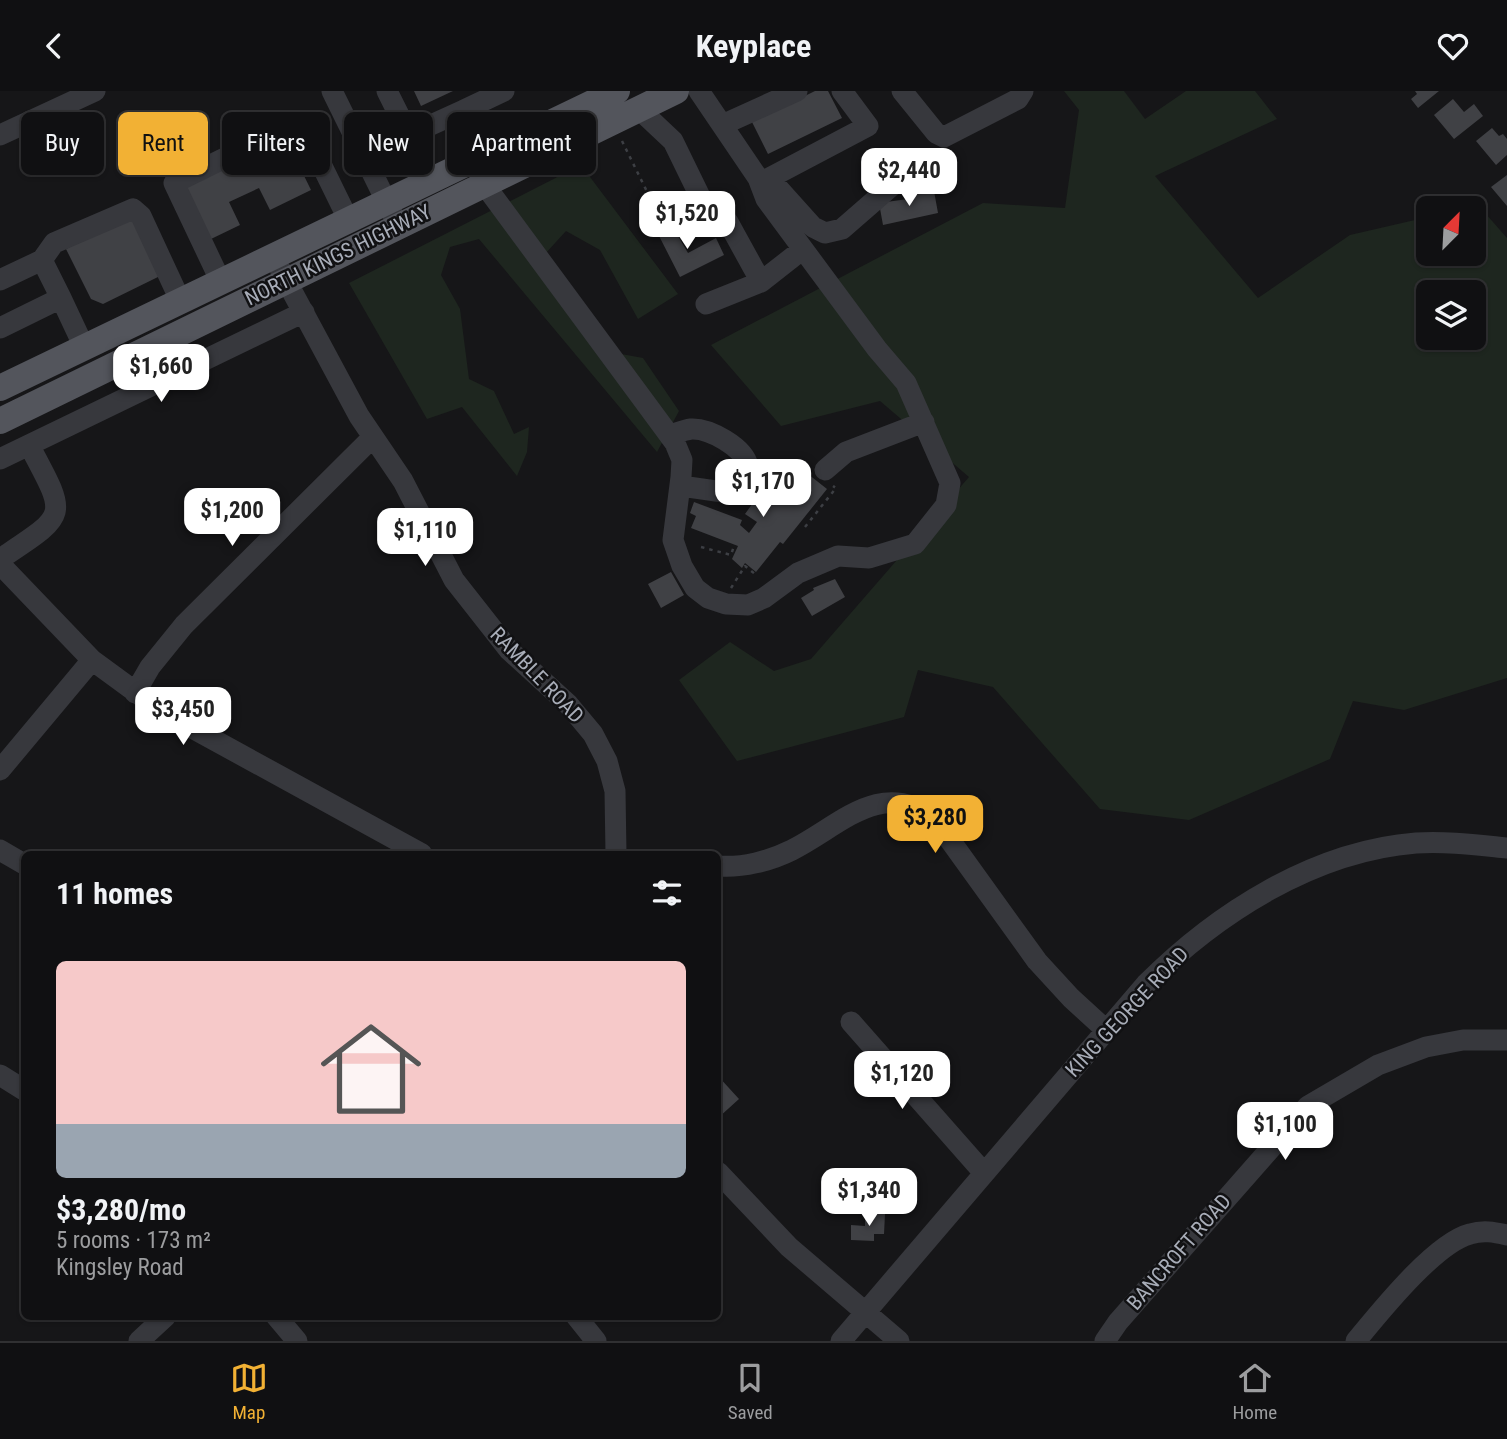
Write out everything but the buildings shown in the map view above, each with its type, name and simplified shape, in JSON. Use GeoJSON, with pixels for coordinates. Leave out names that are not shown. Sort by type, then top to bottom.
{"type":"FeatureCollection","features":[{"type":"Feature","properties":{"kind":"main road","name":"NORTH KINGS HIGHWAY"},"geometry":{"type":"LineString","coordinates":[[560,112],[588,97],[617,91]]}},
{"type":"Feature","properties":{"kind":"main road","name":"NORTH KINGS HIGHWAY"},"geometry":{"type":"LineString","coordinates":[[0,421],[676,91]]}},
{"type":"Feature","properties":{"kind":"main road","name":"NORTH KINGS HIGHWAY"},"geometry":{"type":"LineString","coordinates":[[0,388],[447,171]]}},
{"type":"Feature","properties":{"kind":"street"},"geometry":{"type":"LineString","coordinates":[[0,135],[95,91]]}},
{"type":"Feature","properties":{"kind":"street"},"geometry":{"type":"LineString","coordinates":[[332,91],[399,226]]}},
{"type":"Feature","properties":{"kind":"street"},"geometry":{"type":"LineString","coordinates":[[387,91],[409,135],[504,91]]}},
{"type":"Feature","properties":{"kind":"street"},"geometry":{"type":"LineString","coordinates":[[699,91],[764,181],[813,227],[825,233],[842,229],[919,162]]}},
{"type":"Feature","properties":{"kind":"street"},"geometry":{"type":"LineString","coordinates":[[722,125],[797,91]]}},
{"type":"Feature","properties":{"kind":"street"},"geometry":{"type":"LineString","coordinates":[[764,181],[868,126],[842,91]]}},
{"type":"Feature","properties":{"kind":"street"},"geometry":{"type":"LineString","coordinates":[[902,91],[936,133],[944,137],[1018,99],[1023,91]]}},
{"type":"Feature","properties":{"kind":"street"},"geometry":{"type":"LineString","coordinates":[[639,109],[673,141],[712,221],[728,222],[761,282]]}},
{"type":"Feature","properties":{"kind":"street"},"geometry":{"type":"LineString","coordinates":[[220,280],[174,183],[300,121],[348,219]]}},
{"type":"Feature","properties":{"kind":"street"},"geometry":{"type":"LineString","coordinates":[[484,184],[670,435],[682,460],[673,540],[682,566],[695,588],[708,598],[722,603],[748,605],[764,598],[798,573],[838,556],[869,558],[915,544],[946,505],[950,483],[906,383],[766,199],[764,181]]}},
{"type":"Feature","properties":{"kind":"street"},"geometry":{"type":"LineString","coordinates":[[0,281],[43,260],[54,243],[133,209],[141,216],[180,300]]}},
{"type":"Feature","properties":{"kind":"street"},"geometry":{"type":"LineString","coordinates":[[706,304],[761,282],[803,249]]}},
{"type":"Feature","properties":{"kind":"street","name":"RAMBLE ROAD"},"geometry":{"type":"LineString","coordinates":[[271,256],[287,280],[359,416],[404,481],[454,580],[509,650],[568,703],[593,734],[607,761],[615,792],[616,851]]}},
{"type":"Feature","properties":{"kind":"street"},"geometry":{"type":"LineString","coordinates":[[43,260],[84,347]]}},
{"type":"Feature","properties":{"kind":"street"},"geometry":{"type":"LineString","coordinates":[[0,328],[61,299]]}},
{"type":"Feature","properties":{"kind":"street"},"geometry":{"type":"LineString","coordinates":[[0,459],[304,312]]}},
{"type":"Feature","properties":{"kind":"street"},"geometry":{"type":"LineString","coordinates":[[827,476],[846,452],[924,422]]}},
{"type":"Feature","properties":{"kind":"street"},"geometry":{"type":"LineString","coordinates":[[670,435],[689,429],[707,432],[734,447],[744,457],[748,466],[748,476],[743,487],[730,493],[681,486]]}},
{"type":"Feature","properties":{"kind":"street"},"geometry":{"type":"LineString","coordinates":[[135,693],[150,667],[184,625],[373,437]]}},
{"type":"Feature","properties":{"kind":"street"},"geometry":{"type":"LineString","coordinates":[[29,445],[56,498],[57,511],[50,524],[0,561],[92,660],[163,712],[417,851]]}},
{"type":"Feature","properties":{"kind":"street"},"geometry":{"type":"LineString","coordinates":[[0,770],[92,660]]}},
{"type":"Feature","properties":{"kind":"street"},"geometry":{"type":"LineString","coordinates":[[721,866],[751,864],[790,851],[876,803],[898,801],[919,807],[934,818],[1037,961],[1071,998],[1106,1030]]}},
{"type":"Feature","properties":{"kind":"street","name":"KING GEORGE ROAD"},"geometry":{"type":"LineString","coordinates":[[841,1341],[1106,1030],[1176,954],[1210,927],[1283,883],[1334,861],[1372,850],[1417,843],[1507,848]]}},
{"type":"Feature","properties":{"kind":"street"},"geometry":{"type":"LineString","coordinates":[[0,850],[21,862]]}},
{"type":"Feature","properties":{"kind":"street"},"geometry":{"type":"LineString","coordinates":[[851,1022],[984,1173]]}},
{"type":"Feature","properties":{"kind":"street","name":"BANCROFT ROAD"},"geometry":{"type":"LineString","coordinates":[[1105,1341],[1145,1290],[1308,1106],[1378,1065],[1426,1047],[1463,1040],[1507,1040]]}},
{"type":"Feature","properties":{"kind":"street"},"geometry":{"type":"LineString","coordinates":[[0,1075],[21,1088]]}},
{"type":"Feature","properties":{"kind":"street"},"geometry":{"type":"LineString","coordinates":[[721,1175],[789,1248],[899,1341]]}},
{"type":"Feature","properties":{"kind":"street"},"geometry":{"type":"LineString","coordinates":[[1356,1341],[1401,1287],[1454,1240],[1489,1231],[1507,1235]]}},
{"type":"Feature","properties":{"kind":"street"},"geometry":{"type":"LineString","coordinates":[[139,1341],[162,1320]]}},
{"type":"Feature","properties":{"kind":"street"},"geometry":{"type":"LineString","coordinates":[[279,1320],[297,1341]]}},
{"type":"Feature","properties":{"kind":"street"},"geometry":{"type":"LineString","coordinates":[[579,1320],[596,1341]]}},
{"type":"Feature","properties":{"kind":"path"},"geometry":{"type":"LineString","coordinates":[[622,141],[662,222]]}},
{"type":"Feature","properties":{"kind":"path"},"geometry":{"type":"LineString","coordinates":[[805,527],[836,488],[827,476]]}},
{"type":"Feature","properties":{"kind":"path"},"geometry":{"type":"LineString","coordinates":[[701,547],[731,555],[734,546]]}},
{"type":"Feature","properties":{"kind":"path"},"geometry":{"type":"LineString","coordinates":[[722,603],[745,566],[755,574]]}},
{"type":"Feature","properties":{"kind":"shaded area"},"geometry":{"type":"Polygon","coordinates":[[[1064,91],[1124,91],[1145,119],[1186,91],[1255,91],[1277,119],[1155,176],[1258,298],[1350,235],[1416,220],[1416,266],[1486,266],[1486,214],[1507,238],[1507,678],[1404,710],[1353,701],[1330,759],[1189,820],[1100,809],[993,687],[918,670],[904,717],[737,761],[679,680],[730,642],[774,671],[811,659],[969,477],[880,401],[781,426],[711,345],[983,203],[1065,208],[1079,110],[1064,91]]]}},
{"type":"Feature","properties":{"kind":"shaded area"},"geometry":{"type":"Polygon","coordinates":[[[561,175],[589,175],[678,294],[638,319],[600,250],[566,231],[535,265],[599,350],[643,358],[679,411],[657,452],[479,239],[450,247],[441,275],[460,309],[469,379],[494,391],[514,434],[529,427],[527,452],[517,476],[462,407],[427,419],[349,283],[561,175]]]}}]}
